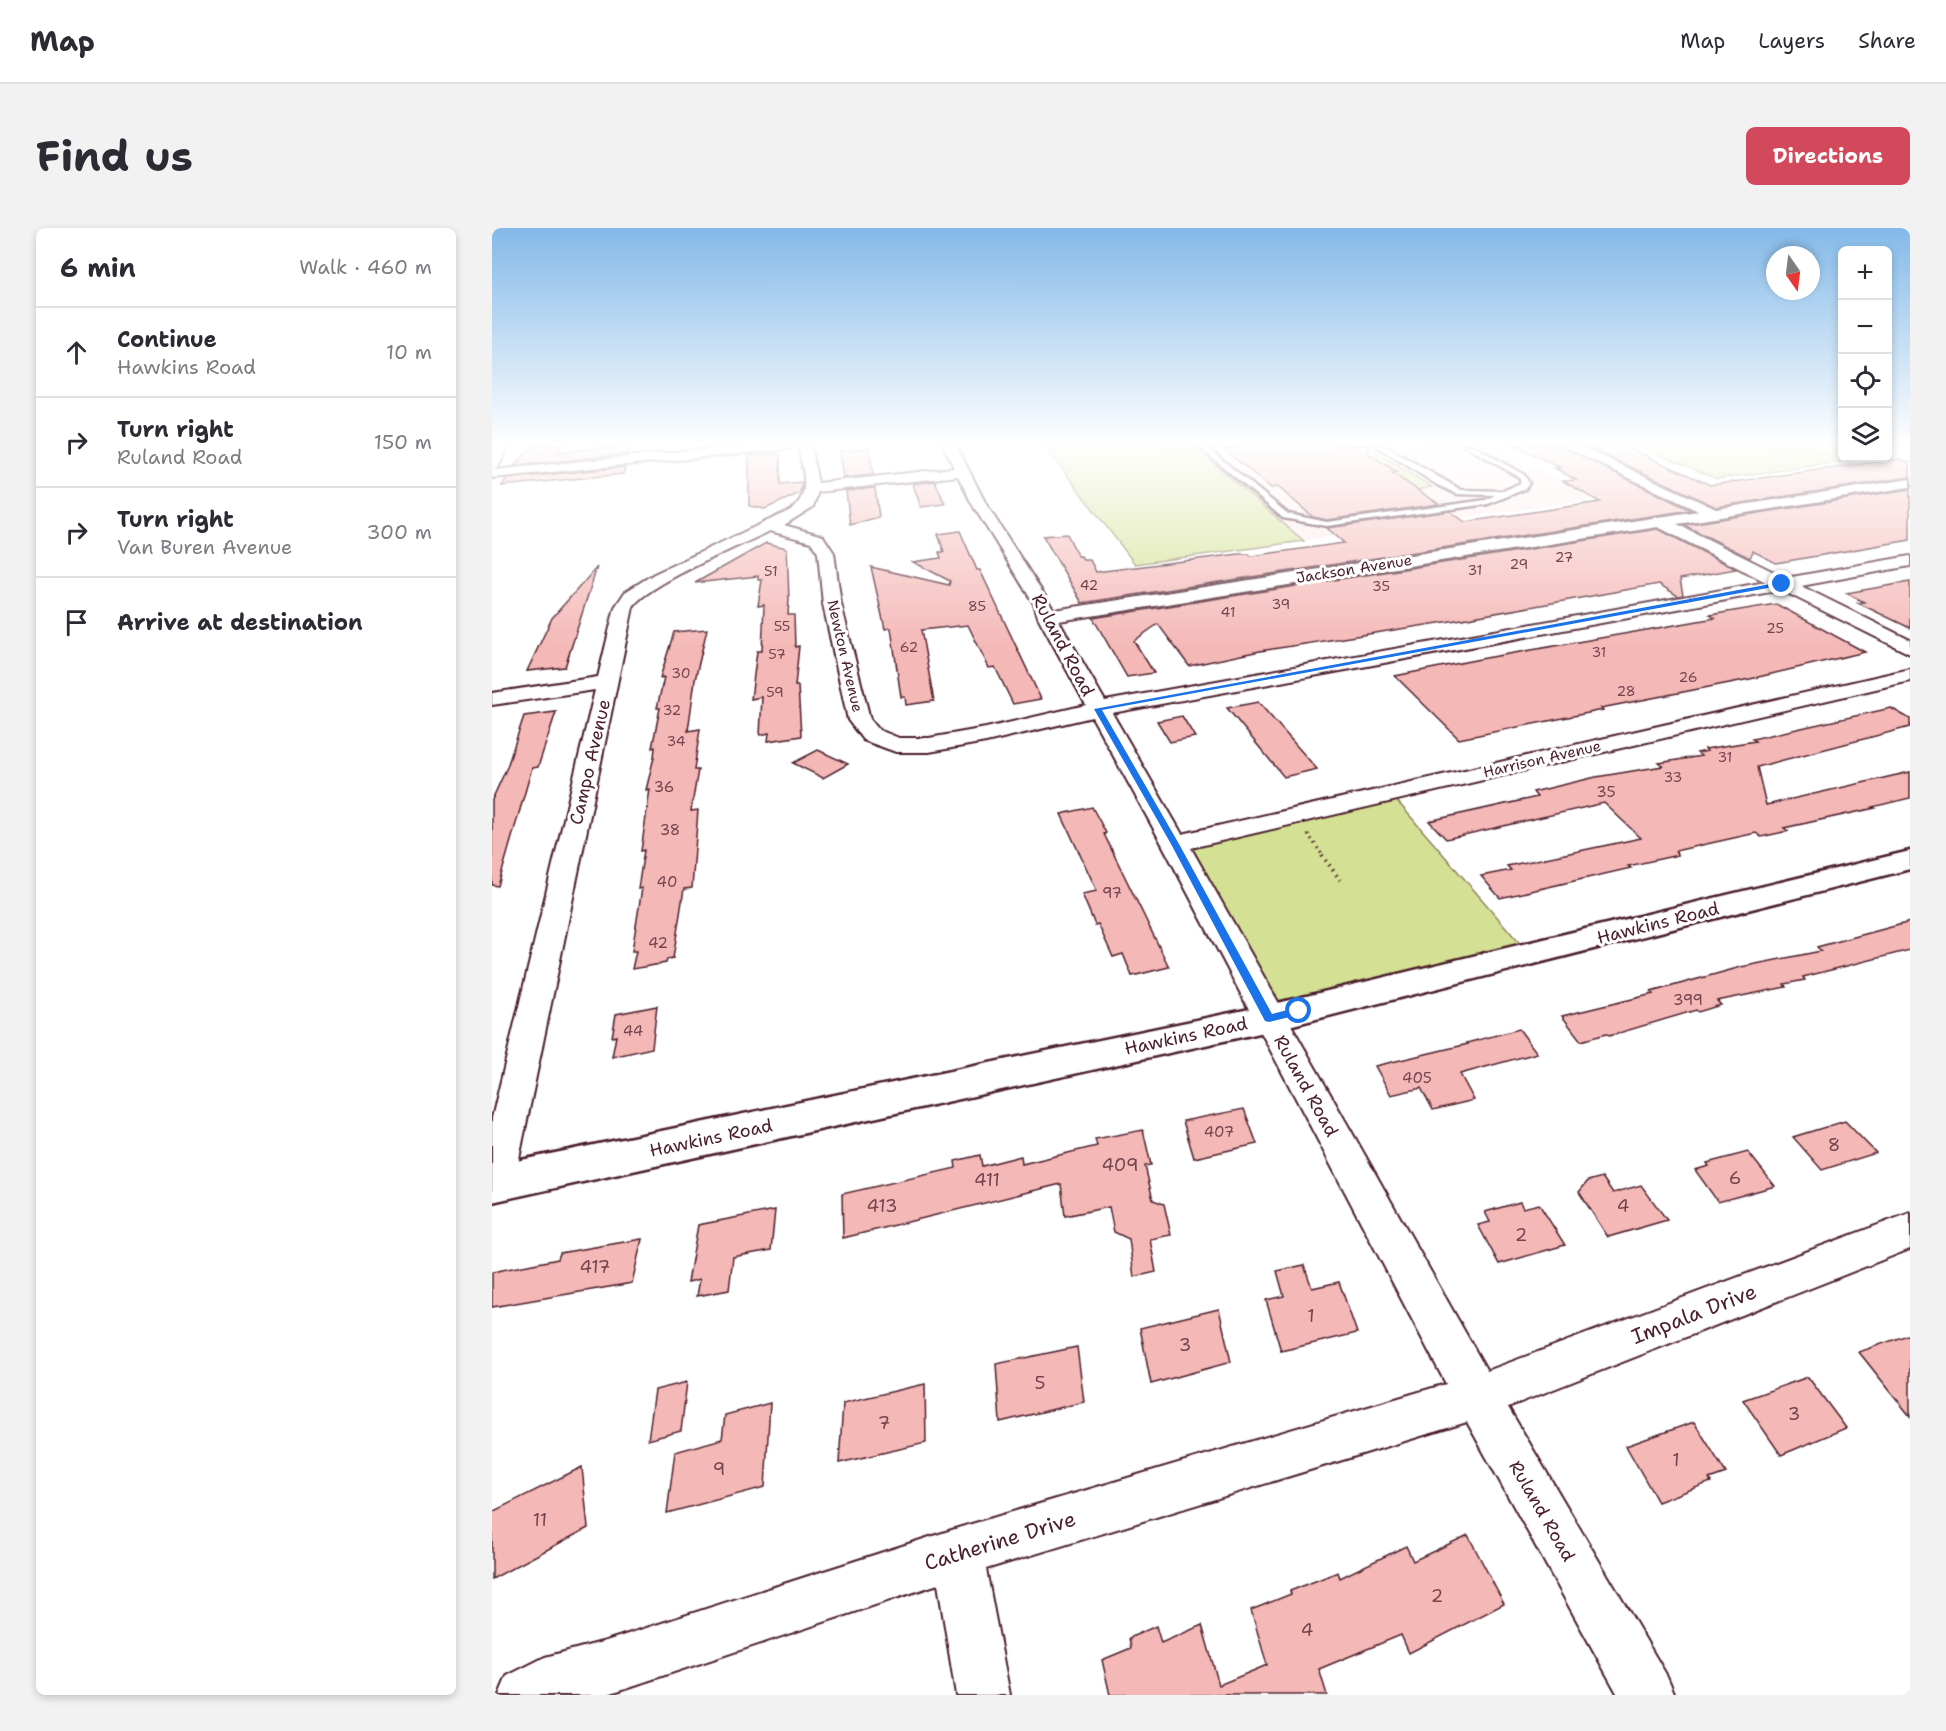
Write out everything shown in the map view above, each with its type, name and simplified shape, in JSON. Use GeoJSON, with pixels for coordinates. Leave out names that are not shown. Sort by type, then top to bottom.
{"type":"FeatureCollection","features":[{"type":"Feature","properties":{"kind":"street","name":"Campo Avenue"},"geometry":{"type":"LineString","coordinates":[[494,1184],[624,607],[631,596],[660,578],[791,513]]}},
{"type":"Feature","properties":{"kind":"street","name":"Ruland Road"},"geometry":{"type":"LineString","coordinates":[[985,513],[1043,604],[1047,617],[1097,709],[1175,844],[1477,1397],[1648,1695]]}},
{"type":"Feature","properties":{"kind":"street","name":"Jackson Avenue"},"geometry":{"type":"LineString","coordinates":[[1047,617],[1719,513]]}},
{"type":"Feature","properties":{"kind":"street"},"geometry":{"type":"LineString","coordinates":[[1661,522],[1910,648]]}},
{"type":"Feature","properties":{"kind":"street","name":"Newton Avenue"},"geometry":{"type":"LineString","coordinates":[[768,526],[801,533],[817,540],[826,553],[832,604],[860,720],[871,735],[896,745],[929,745],[1038,724],[1097,709],[1910,561]]}},
{"type":"Feature","properties":{"kind":"street","name":"Harrison Avenue"},"geometry":{"type":"LineString","coordinates":[[1175,844],[1910,675]]}},
{"type":"Feature","properties":{"kind":"street"},"geometry":{"type":"LineString","coordinates":[[492,699],[608,682]]}},
{"type":"Feature","properties":{"kind":"street","name":"Hawkins Road"},"geometry":{"type":"LineString","coordinates":[[494,1184],[1269,1018],[1910,860]]}},
{"type":"Feature","properties":{"kind":"street","name":"Impala Drive"},"geometry":{"type":"LineString","coordinates":[[1477,1397],[1910,1231]]}},
{"type":"Feature","properties":{"kind":"street","name":"Catherine Drive"},"geometry":{"type":"LineString","coordinates":[[526,1695],[545,1684],[606,1668],[958,1553],[1477,1397]]}},
{"type":"Feature","properties":{"kind":"street"},"geometry":{"type":"LineString","coordinates":[[958,1553],[982,1695]]}},
{"type":"Feature","properties":{"kind":"lane"},"geometry":{"type":"LineString","coordinates":[[1283,513],[1300,521],[1327,524],[1403,513]]}},
{"type":"Feature","properties":{"kind":"path"},"geometry":{"type":"LineString","coordinates":[[1296,816],[1340,880]]}},
{"type":"Feature","properties":{"kind":"shaded area"},"geometry":{"type":"Polygon","coordinates":[[[1096,513],[1493,513],[1135,564],[1096,513]]]}},
{"type":"Feature","properties":{"kind":"green space"},"geometry":{"type":"Polygon","coordinates":[[[1096,513],[1272,513],[1304,541],[1135,564],[1096,513]]]}},
{"type":"Feature","properties":{"kind":"green space"},"geometry":{"type":"Polygon","coordinates":[[[1391,794],[1530,955],[1269,1018],[1175,844],[1391,794]]]}},
{"type":"Feature","properties":{"kind":"building"},"geometry":{"type":"Polygon","coordinates":[[[849,513],[879,513],[879,517],[850,525],[849,513]]]}},
{"type":"Feature","properties":{"kind":"building"},"geometry":{"type":"Polygon","coordinates":[[[1309,513],[1373,513],[1327,520],[1313,517],[1309,513]]]}},
{"type":"Feature","properties":{"kind":"building"},"geometry":{"type":"Polygon","coordinates":[[[1432,513],[1453,513],[1465,522],[1523,513],[1667,513],[1082,603],[1043,536],[1067,534],[1078,556],[1081,556],[1083,560],[1090,560],[1096,572],[1239,554],[1251,556],[1344,543],[1327,528],[1432,513]]]}},
{"type":"Feature","properties":{"kind":"building"},"geometry":{"type":"Polygon","coordinates":[[[1756,513],[1910,513],[1910,540],[1776,563],[1753,551],[1750,558],[1684,525],[1756,513]]]}},
{"type":"Feature","properties":{"kind":"building"},"geometry":{"type":"Polygon","coordinates":[[[1658,529],[1736,569],[1680,579],[1683,595],[1678,596],[1659,584],[1445,622],[1260,651],[1189,666],[1158,624],[1134,641],[1154,673],[1127,677],[1093,618],[1658,529]]]}},
{"type":"Feature","properties":{"kind":"building"},"geometry":{"type":"Polygon","coordinates":[[[960,531],[1041,699],[1013,704],[995,667],[989,668],[968,625],[921,630],[934,701],[906,705],[905,697],[901,697],[891,628],[885,629],[871,567],[949,585],[950,581],[913,562],[941,558],[939,552],[944,552],[938,534],[960,531]]]}},
{"type":"Feature","properties":{"kind":"building"},"geometry":{"type":"Polygon","coordinates":[[[766,543],[787,548],[788,615],[794,615],[795,647],[799,646],[795,686],[798,686],[801,736],[768,741],[769,733],[760,735],[762,697],[751,699],[757,651],[762,651],[764,605],[758,606],[762,580],[758,580],[758,576],[695,583],[766,543]]]}},
{"type":"Feature","properties":{"kind":"building"},"geometry":{"type":"Polygon","coordinates":[[[597,567],[565,667],[527,671],[552,618],[597,567]]]}},
{"type":"Feature","properties":{"kind":"building"},"geometry":{"type":"Polygon","coordinates":[[[1910,582],[1910,628],[1858,603],[1864,602],[1846,593],[1910,582]]]}},
{"type":"Feature","properties":{"kind":"building"},"geometry":{"type":"Polygon","coordinates":[[[1776,604],[1865,652],[1750,679],[1459,739],[1395,676],[1715,618],[1710,615],[1776,604]]]}},
{"type":"Feature","properties":{"kind":"building"},"geometry":{"type":"Polygon","coordinates":[[[707,629],[695,680],[688,731],[700,729],[694,770],[698,770],[691,811],[698,810],[692,888],[684,889],[673,958],[667,959],[666,963],[632,969],[636,951],[632,951],[642,888],[638,889],[644,850],[641,851],[650,789],[646,790],[654,757],[655,747],[652,748],[660,708],[657,708],[664,677],[660,678],[674,632],[707,629]]]}},
{"type":"Feature","properties":{"kind":"building"},"geometry":{"type":"Polygon","coordinates":[[[1258,702],[1317,769],[1284,777],[1227,708],[1258,702]]]}},
{"type":"Feature","properties":{"kind":"building"},"geometry":{"type":"Polygon","coordinates":[[[1891,708],[1910,719],[1910,727],[1757,767],[1766,805],[1910,772],[1910,798],[1784,828],[1788,831],[1761,837],[1756,833],[1675,851],[1678,855],[1628,866],[1631,868],[1500,898],[1481,876],[1511,870],[1507,866],[1641,838],[1604,803],[1446,839],[1429,821],[1537,797],[1533,792],[1596,777],[1663,766],[1659,763],[1701,756],[1697,753],[1707,751],[1705,749],[1755,741],[1752,739],[1891,708]]]}},
{"type":"Feature","properties":{"kind":"building"},"geometry":{"type":"Polygon","coordinates":[[[556,712],[538,767],[532,768],[498,886],[492,885],[492,800],[507,767],[524,716],[556,712]]]}},
{"type":"Feature","properties":{"kind":"building"},"geometry":{"type":"Polygon","coordinates":[[[1182,716],[1195,737],[1170,742],[1157,721],[1182,716]]]}},
{"type":"Feature","properties":{"kind":"building"},"geometry":{"type":"Polygon","coordinates":[[[818,750],[848,764],[823,778],[793,763],[818,750]]]}},
{"type":"Feature","properties":{"kind":"building"},"geometry":{"type":"Polygon","coordinates":[[[1092,807],[1169,967],[1132,976],[1123,954],[1113,957],[1098,924],[1095,925],[1082,894],[1097,891],[1061,814],[1092,807]]]}},
{"type":"Feature","properties":{"kind":"building"},"geometry":{"type":"Polygon","coordinates":[[[1910,922],[1910,950],[1803,977],[1805,980],[1784,984],[1786,987],[1717,1001],[1721,1005],[1698,1012],[1696,1010],[1609,1036],[1606,1034],[1581,1041],[1562,1016],[1653,994],[1651,992],[1741,967],[1821,951],[1817,947],[1910,922]]]}},
{"type":"Feature","properties":{"kind":"building"},"geometry":{"type":"Polygon","coordinates":[[[657,1006],[652,1048],[612,1057],[616,1036],[612,1037],[616,1014],[657,1006]]]}},
{"type":"Feature","properties":{"kind":"building"},"geometry":{"type":"Polygon","coordinates":[[[1519,1029],[1537,1053],[1460,1074],[1474,1100],[1433,1110],[1421,1088],[1391,1095],[1375,1066],[1468,1044],[1519,1029]]]}},
{"type":"Feature","properties":{"kind":"building"},"geometry":{"type":"Polygon","coordinates":[[[1244,1109],[1257,1144],[1194,1158],[1183,1121],[1244,1109]]]}},
{"type":"Feature","properties":{"kind":"building"},"geometry":{"type":"Polygon","coordinates":[[[1845,1121],[1876,1153],[1822,1170],[1793,1137],[1845,1121]]]}},
{"type":"Feature","properties":{"kind":"building"},"geometry":{"type":"Polygon","coordinates":[[[1143,1130],[1151,1165],[1145,1166],[1153,1200],[1164,1204],[1171,1235],[1150,1239],[1156,1272],[1134,1277],[1129,1239],[1114,1232],[1109,1207],[1065,1216],[1061,1184],[843,1238],[842,1194],[956,1168],[955,1161],[980,1155],[982,1166],[1021,1156],[1022,1164],[1097,1146],[1095,1139],[1143,1130]]]}},
{"type":"Feature","properties":{"kind":"building"},"geometry":{"type":"Polygon","coordinates":[[[1748,1152],[1775,1186],[1718,1202],[1695,1170],[1709,1166],[1707,1163],[1748,1152]]]}},
{"type":"Feature","properties":{"kind":"building"},"geometry":{"type":"Polygon","coordinates":[[[1602,1177],[1613,1193],[1641,1185],[1667,1220],[1608,1237],[1579,1192],[1588,1181],[1602,1177]]]}},
{"type":"Feature","properties":{"kind":"building"},"geometry":{"type":"Polygon","coordinates":[[[1520,1202],[1523,1208],[1539,1204],[1565,1245],[1499,1264],[1478,1225],[1490,1222],[1485,1212],[1520,1202]]]}},
{"type":"Feature","properties":{"kind":"building"},"geometry":{"type":"Polygon","coordinates":[[[775,1210],[771,1250],[733,1257],[729,1290],[697,1296],[700,1279],[688,1282],[698,1225],[775,1210]]]}},
{"type":"Feature","properties":{"kind":"building"},"geometry":{"type":"Polygon","coordinates":[[[642,1239],[632,1283],[492,1307],[492,1272],[558,1259],[560,1253],[642,1239]]]}},
{"type":"Feature","properties":{"kind":"building"},"geometry":{"type":"Polygon","coordinates":[[[1304,1265],[1312,1288],[1339,1282],[1357,1333],[1281,1351],[1266,1300],[1284,1296],[1277,1271],[1304,1265]]]}},
{"type":"Feature","properties":{"kind":"building"},"geometry":{"type":"Polygon","coordinates":[[[1219,1309],[1231,1362],[1151,1384],[1140,1328],[1219,1309]]]}},
{"type":"Feature","properties":{"kind":"building"},"geometry":{"type":"Polygon","coordinates":[[[1910,1334],[1910,1416],[1859,1352],[1910,1334]]]}},
{"type":"Feature","properties":{"kind":"building"},"geometry":{"type":"Polygon","coordinates":[[[1077,1347],[1084,1402],[1000,1422],[996,1364],[1077,1347]]]}},
{"type":"Feature","properties":{"kind":"building"},"geometry":{"type":"Polygon","coordinates":[[[1808,1377],[1846,1428],[1781,1455],[1743,1400],[1808,1377]]]}},
{"type":"Feature","properties":{"kind":"building"},"geometry":{"type":"Polygon","coordinates":[[[687,1382],[681,1431],[648,1440],[655,1390],[687,1382]]]}},
{"type":"Feature","properties":{"kind":"building"},"geometry":{"type":"Polygon","coordinates":[[[925,1384],[926,1443],[839,1463],[843,1403],[925,1384]]]}},
{"type":"Feature","properties":{"kind":"building"},"geometry":{"type":"Polygon","coordinates":[[[770,1403],[765,1487],[667,1513],[675,1452],[722,1439],[725,1415],[770,1403]]]}},
{"type":"Feature","properties":{"kind":"building"},"geometry":{"type":"Polygon","coordinates":[[[1694,1422],[1726,1473],[1709,1479],[1711,1482],[1658,1502],[1626,1446],[1694,1422]]]}},
{"type":"Feature","properties":{"kind":"building"},"geometry":{"type":"Polygon","coordinates":[[[582,1467],[588,1528],[492,1579],[492,1512],[582,1467]]]}},
{"type":"Feature","properties":{"kind":"building"},"geometry":{"type":"Polygon","coordinates":[[[1468,1535],[1504,1604],[1409,1653],[1401,1635],[1319,1669],[1327,1695],[1110,1695],[1102,1660],[1131,1648],[1129,1638],[1156,1626],[1161,1643],[1202,1625],[1219,1685],[1267,1665],[1251,1610],[1291,1594],[1290,1591],[1338,1572],[1340,1578],[1406,1546],[1413,1561],[1468,1535]]]}},
{"type":"Feature","properties":{"kind":"route"},"geometry":{"type":"LineString","coordinates":[[1299,1011],[1269,1018],[1175,844],[1097,709],[1782,584]]}}]}
